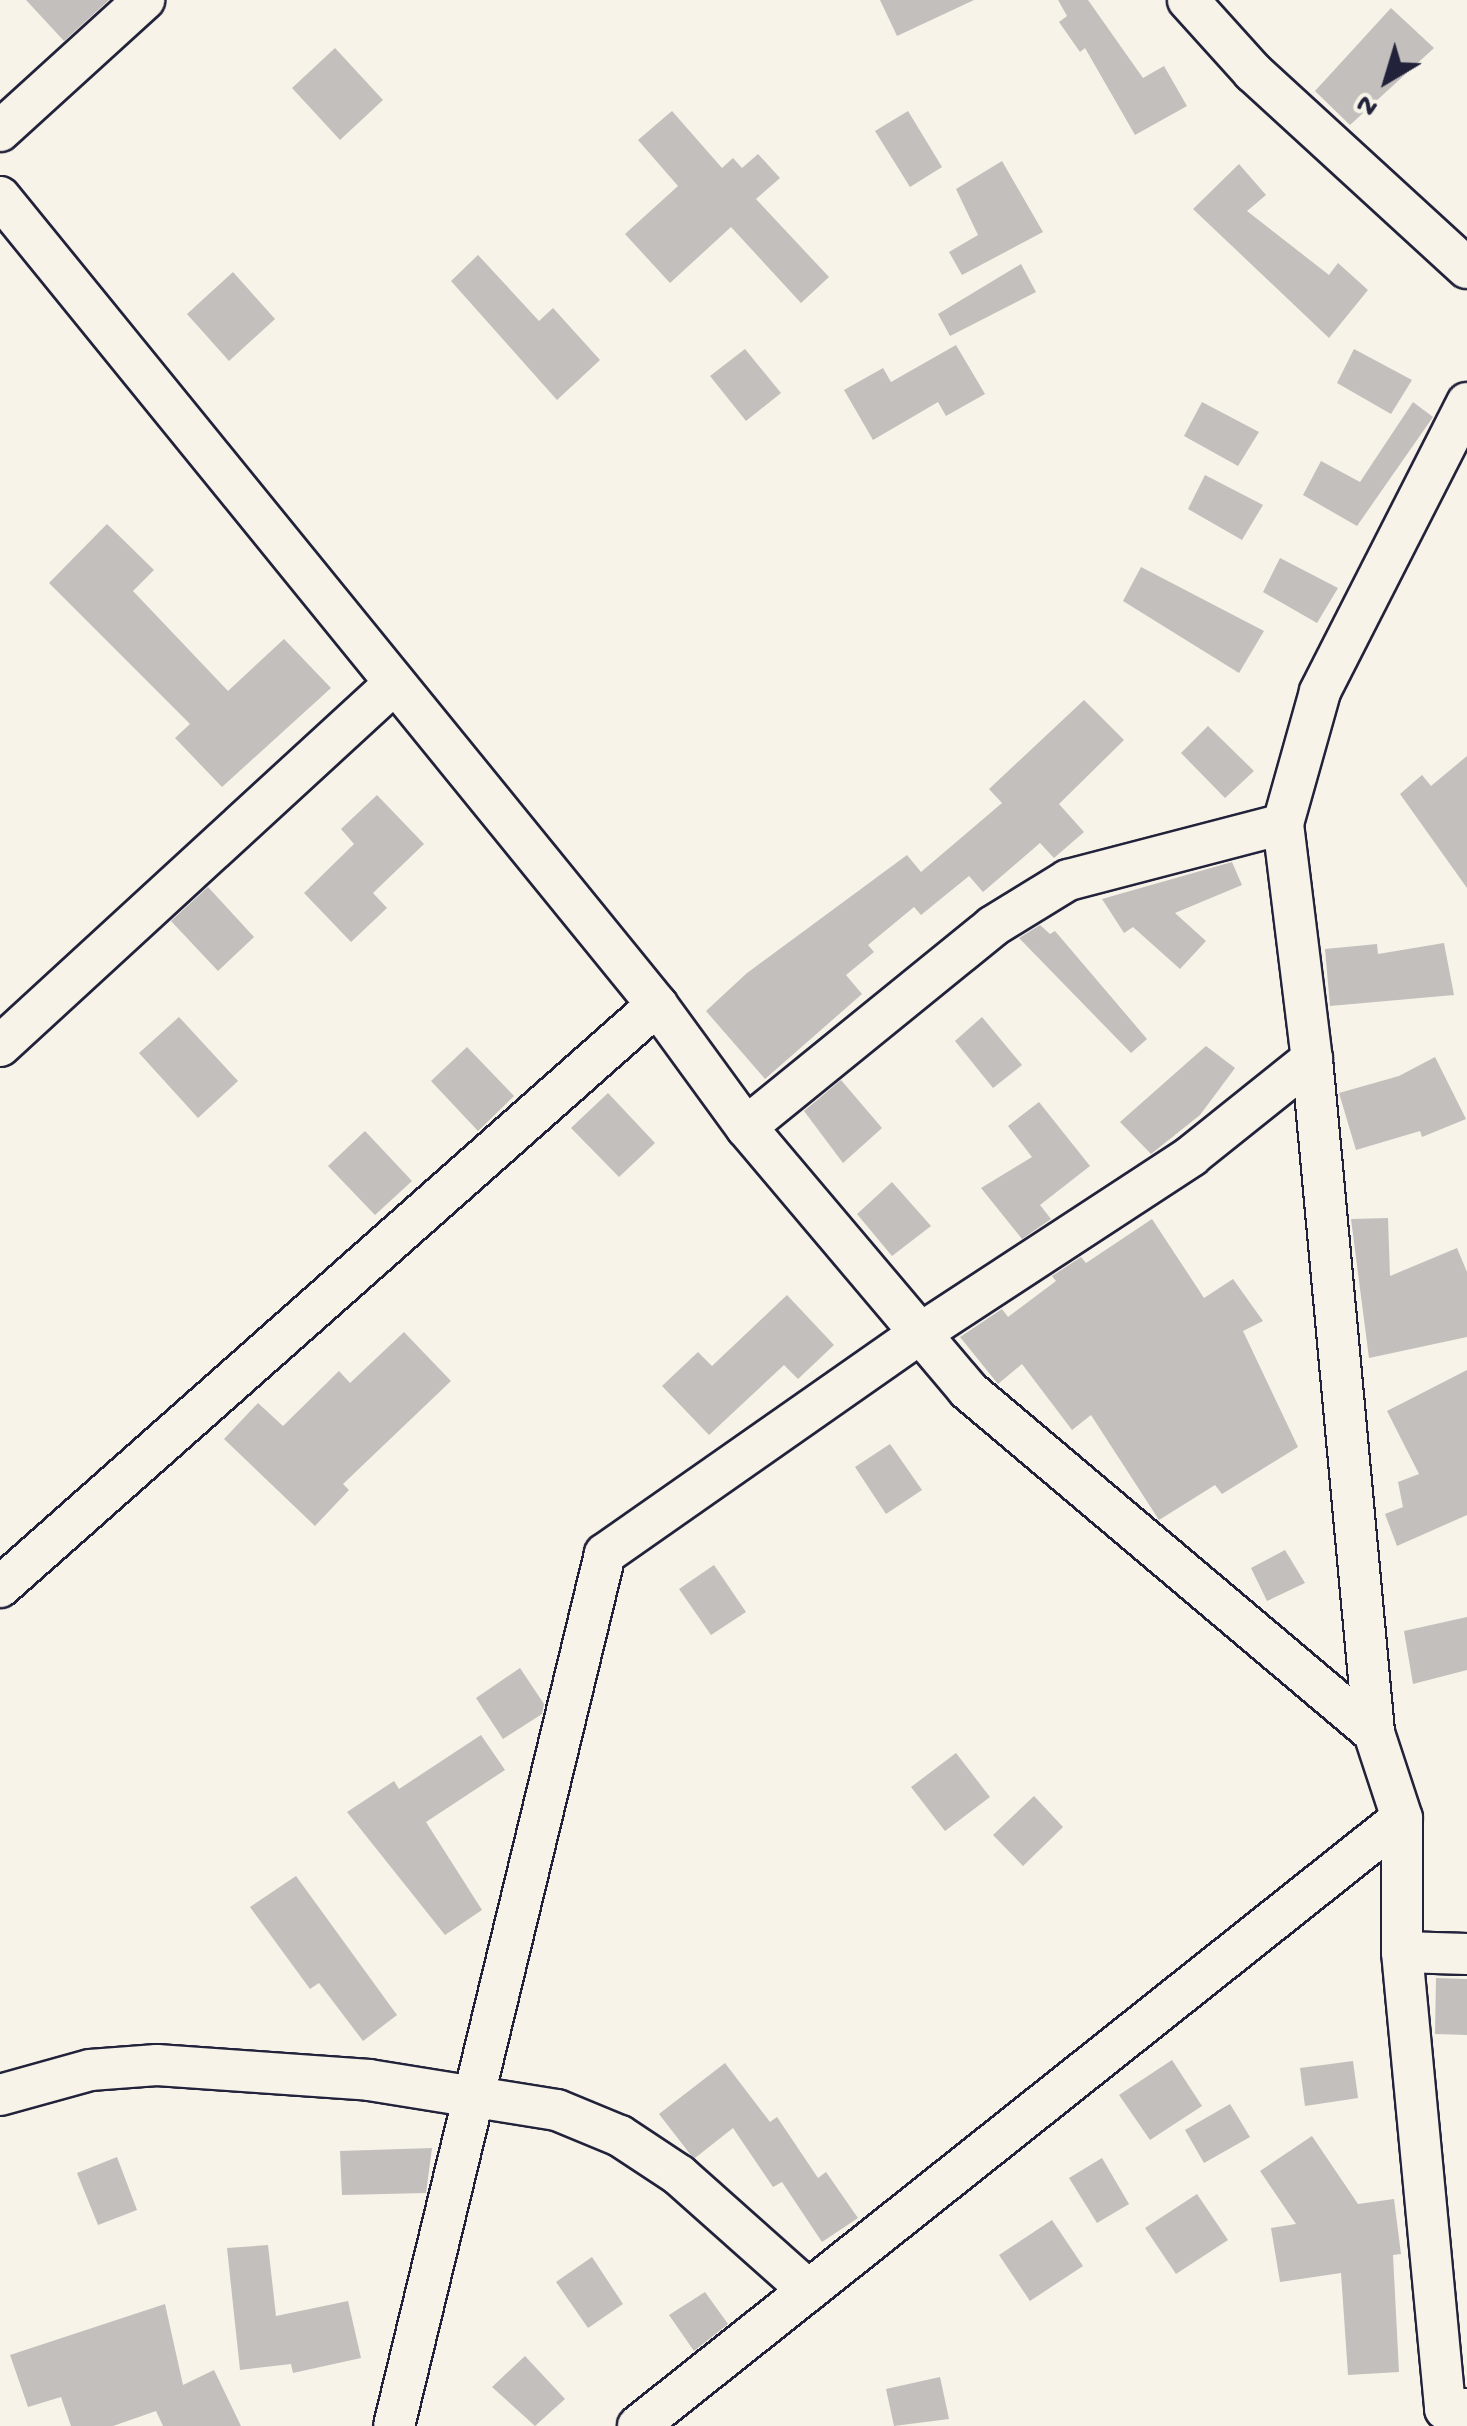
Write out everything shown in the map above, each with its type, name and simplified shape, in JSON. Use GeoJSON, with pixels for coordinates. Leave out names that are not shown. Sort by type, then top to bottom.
{"type":"FeatureCollection","features":[{"type":"Feature","properties":{"kind":"street"},"geometry":{"type":"LineString","coordinates":[[0,130],[144,0]]}},
{"type":"Feature","properties":{"kind":"street"},"geometry":{"type":"LineString","coordinates":[[1188,0],[1253,72],[1467,268]]}},
{"type":"Feature","properties":{"kind":"street"},"geometry":{"type":"LineString","coordinates":[[0,197],[657,1004],[746,1127],[968,1390],[1374,1733]]}},
{"type":"Feature","properties":{"kind":"street"},"geometry":{"type":"LineString","coordinates":[[1467,403],[1320,692],[1283,824],[1312,1059],[1374,1733],[1402,1818],[1402,1952],[1445,2409],[1467,2409]]}},
{"type":"Feature","properties":{"kind":"street"},"geometry":{"type":"LineString","coordinates":[[0,1046],[395,683]]}},
{"type":"Feature","properties":{"kind":"street"},"geometry":{"type":"LineString","coordinates":[[746,1127],[993,926],[1068,880],[1283,824]]}},
{"type":"Feature","properties":{"kind":"street"},"geometry":{"type":"LineString","coordinates":[[0,1587],[657,1004]]}},
{"type":"Feature","properties":{"kind":"street"},"geometry":{"type":"LineString","coordinates":[[394,2426],[478,2097],[604,1554],[921,1333],[1191,1156],[1312,1059]]}},
{"type":"Feature","properties":{"kind":"street"},"geometry":{"type":"LineString","coordinates":[[638,2426],[1402,1818]]}},
{"type":"Feature","properties":{"kind":"street"},"geometry":{"type":"LineString","coordinates":[[1402,1952],[1467,1954]]}},
{"type":"Feature","properties":{"kind":"street"},"geometry":{"type":"LineString","coordinates":[[4,2089],[90,2070],[157,2065],[369,2080],[557,2110],[620,2136],[679,2175],[808,2290]]}},
{"type":"Feature","properties":{"kind":"building"},"geometry":{"type":"Polygon","coordinates":[[[26,0],[109,0],[64,41],[26,0]]]}},
{"type":"Feature","properties":{"kind":"building"},"geometry":{"type":"Polygon","coordinates":[[[880,0],[974,0],[897,36],[880,0]]]}},
{"type":"Feature","properties":{"kind":"building"},"geometry":{"type":"Polygon","coordinates":[[[1058,0],[1088,0],[1143,78],[1164,66],[1187,106],[1135,135],[1085,48],[1080,52],[1059,22],[1067,16],[1058,0]]]}},
{"type":"Feature","properties":{"kind":"building"},"geometry":{"type":"Polygon","coordinates":[[[1391,8],[1434,48],[1350,125],[1315,91],[1391,8]]]}},
{"type":"Feature","properties":{"kind":"building"},"geometry":{"type":"Polygon","coordinates":[[[335,48],[383,100],[340,140],[292,88],[335,48]]]}},
{"type":"Feature","properties":{"kind":"building"},"geometry":{"type":"Polygon","coordinates":[[[672,111],[722,168],[733,158],[742,168],[758,154],[780,178],[756,199],[829,277],[801,303],[731,227],[670,283],[625,234],[678,186],[638,140],[672,111]]]}},
{"type":"Feature","properties":{"kind":"building"},"geometry":{"type":"Polygon","coordinates":[[[908,111],[942,167],[910,187],[875,131],[908,111]]]}},
{"type":"Feature","properties":{"kind":"building"},"geometry":{"type":"Polygon","coordinates":[[[1002,161],[1043,232],[962,275],[949,252],[978,235],[956,189],[1002,161]]]}},
{"type":"Feature","properties":{"kind":"building"},"geometry":{"type":"Polygon","coordinates":[[[1239,164],[1266,195],[1247,211],[1329,275],[1338,263],[1368,290],[1329,338],[1193,209],[1239,164]]]}},
{"type":"Feature","properties":{"kind":"building"},"geometry":{"type":"Polygon","coordinates":[[[478,255],[539,321],[553,308],[600,360],[557,400],[451,281],[478,255]]]}},
{"type":"Feature","properties":{"kind":"building"},"geometry":{"type":"Polygon","coordinates":[[[1021,264],[1036,292],[950,336],[938,314],[1021,264]]]}},
{"type":"Feature","properties":{"kind":"building"},"geometry":{"type":"Polygon","coordinates":[[[233,272],[275,319],[229,361],[187,314],[233,272]]]}},
{"type":"Feature","properties":{"kind":"building"},"geometry":{"type":"Polygon","coordinates":[[[956,345],[985,394],[946,416],[938,402],[873,440],[844,390],[883,368],[891,382],[956,345]]]}},
{"type":"Feature","properties":{"kind":"building"},"geometry":{"type":"Polygon","coordinates":[[[745,349],[781,393],[746,421],[710,376],[745,349]]]}},
{"type":"Feature","properties":{"kind":"building"},"geometry":{"type":"Polygon","coordinates":[[[1354,349],[1412,380],[1391,414],[1337,383],[1354,349]]]}},
{"type":"Feature","properties":{"kind":"building"},"geometry":{"type":"Polygon","coordinates":[[[1202,402],[1259,432],[1238,466],[1184,436],[1202,402]]]}},
{"type":"Feature","properties":{"kind":"building"},"geometry":{"type":"Polygon","coordinates":[[[1413,402],[1433,417],[1357,526],[1303,495],[1321,461],[1360,482],[1413,402]]]}},
{"type":"Feature","properties":{"kind":"building"},"geometry":{"type":"Polygon","coordinates":[[[1205,475],[1263,505],[1242,540],[1188,509],[1205,475]]]}},
{"type":"Feature","properties":{"kind":"building"},"geometry":{"type":"Polygon","coordinates":[[[107,524],[154,570],[133,591],[228,691],[284,639],[331,688],[222,787],[175,738],[190,724],[49,583],[107,524]]]}},
{"type":"Feature","properties":{"kind":"building"},"geometry":{"type":"Polygon","coordinates":[[[1280,558],[1338,588],[1317,623],[1263,592],[1280,558]]]}},
{"type":"Feature","properties":{"kind":"building"},"geometry":{"type":"Polygon","coordinates":[[[1141,567],[1264,631],[1239,673],[1123,601],[1141,567]]]}},
{"type":"Feature","properties":{"kind":"building"},"geometry":{"type":"Polygon","coordinates":[[[1084,700],[1124,740],[1059,804],[1084,832],[1054,858],[1040,843],[983,892],[969,876],[921,915],[914,907],[868,945],[874,952],[846,975],[862,994],[765,1079],[706,1011],[747,973],[907,855],[921,872],[1002,803],[989,789],[1084,700]]]}},
{"type":"Feature","properties":{"kind":"building"},"geometry":{"type":"Polygon","coordinates":[[[1208,726],[1254,771],[1225,798],[1181,753],[1208,726]]]}},
{"type":"Feature","properties":{"kind":"building"},"geometry":{"type":"Polygon","coordinates":[[[1467,756],[1467,888],[1400,794],[1422,775],[1431,786],[1467,756]]]}},
{"type":"Feature","properties":{"kind":"building"},"geometry":{"type":"Polygon","coordinates":[[[377,795],[424,844],[373,893],[387,908],[351,942],[304,893],[354,844],[341,829],[377,795]]]}},
{"type":"Feature","properties":{"kind":"building"},"geometry":{"type":"Polygon","coordinates":[[[1232,862],[1242,885],[1175,913],[1206,941],[1180,969],[1133,927],[1124,933],[1102,899],[1232,862]]]}},
{"type":"Feature","properties":{"kind":"building"},"geometry":{"type":"Polygon","coordinates":[[[208,887],[254,937],[218,971],[171,921],[208,887]]]}},
{"type":"Feature","properties":{"kind":"building"},"geometry":{"type":"Polygon","coordinates":[[[1040,925],[1050,934],[1055,931],[1147,1039],[1131,1053],[1019,938],[1040,925]]]}},
{"type":"Feature","properties":{"kind":"building"},"geometry":{"type":"Polygon","coordinates":[[[1444,943],[1454,995],[1330,1006],[1325,949],[1377,944],[1378,954],[1444,943]]]}},
{"type":"Feature","properties":{"kind":"building"},"geometry":{"type":"Polygon","coordinates":[[[179,1017],[238,1081],[198,1118],[139,1053],[179,1017]]]}},
{"type":"Feature","properties":{"kind":"building"},"geometry":{"type":"Polygon","coordinates":[[[982,1017],[1022,1065],[993,1088],[955,1041],[982,1017]]]}},
{"type":"Feature","properties":{"kind":"building"},"geometry":{"type":"Polygon","coordinates":[[[1206,1046],[1235,1068],[1200,1115],[1151,1154],[1120,1122],[1206,1046]]]}},
{"type":"Feature","properties":{"kind":"building"},"geometry":{"type":"Polygon","coordinates":[[[467,1047],[514,1096],[478,1131],[431,1081],[467,1047]]]}},
{"type":"Feature","properties":{"kind":"building"},"geometry":{"type":"Polygon","coordinates":[[[1435,1057],[1466,1119],[1422,1137],[1420,1131],[1356,1150],[1339,1093],[1399,1076],[1435,1057]]]}},
{"type":"Feature","properties":{"kind":"building"},"geometry":{"type":"Polygon","coordinates":[[[841,1080],[882,1128],[843,1163],[804,1111],[841,1080]]]}},
{"type":"Feature","properties":{"kind":"building"},"geometry":{"type":"Polygon","coordinates":[[[608,1093],[655,1143],[619,1177],[571,1128],[608,1093]]]}},
{"type":"Feature","properties":{"kind":"building"},"geometry":{"type":"Polygon","coordinates":[[[1039,1102],[1090,1166],[1040,1205],[1051,1219],[1022,1239],[981,1188],[1032,1157],[1008,1126],[1039,1102]]]}},
{"type":"Feature","properties":{"kind":"building"},"geometry":{"type":"Polygon","coordinates":[[[365,1131],[412,1181],[375,1215],[328,1166],[365,1131]]]}},
{"type":"Feature","properties":{"kind":"building"},"geometry":{"type":"Polygon","coordinates":[[[892,1182],[931,1226],[892,1256],[857,1214],[892,1182]]]}},
{"type":"Feature","properties":{"kind":"building"},"geometry":{"type":"Polygon","coordinates":[[[1388,1218],[1390,1276],[1457,1248],[1467,1272],[1467,1337],[1369,1358],[1351,1219],[1388,1218]]]}},
{"type":"Feature","properties":{"kind":"building"},"geometry":{"type":"Polygon","coordinates":[[[1152,1219],[1204,1298],[1233,1279],[1263,1321],[1243,1331],[1298,1447],[1222,1494],[1215,1485],[1159,1520],[1091,1415],[1072,1430],[1022,1364],[998,1384],[960,1337],[1002,1309],[1008,1317],[1056,1281],[1052,1276],[1081,1257],[1086,1263],[1152,1219]]]}},
{"type":"Feature","properties":{"kind":"building"},"geometry":{"type":"Polygon","coordinates":[[[787,1295],[834,1345],[798,1379],[784,1365],[709,1435],[662,1386],[698,1352],[712,1366],[787,1295]]]}},
{"type":"Feature","properties":{"kind":"building"},"geometry":{"type":"Polygon","coordinates":[[[404,1332],[451,1381],[343,1484],[349,1490],[315,1526],[224,1439],[258,1403],[283,1426],[339,1371],[350,1383],[404,1332]]]}},
{"type":"Feature","properties":{"kind":"building"},"geometry":{"type":"Polygon","coordinates":[[[1467,1370],[1467,1515],[1397,1546],[1385,1514],[1403,1507],[1398,1482],[1419,1474],[1387,1411],[1467,1370]]]}},
{"type":"Feature","properties":{"kind":"building"},"geometry":{"type":"Polygon","coordinates":[[[890,1444],[922,1490],[886,1514],[855,1467],[890,1444]]]}},
{"type":"Feature","properties":{"kind":"building"},"geometry":{"type":"Polygon","coordinates":[[[1285,1550],[1305,1583],[1267,1601],[1251,1568],[1285,1550]]]}},
{"type":"Feature","properties":{"kind":"building"},"geometry":{"type":"Polygon","coordinates":[[[714,1565],[746,1612],[711,1635],[679,1589],[714,1565]]]}},
{"type":"Feature","properties":{"kind":"building"},"geometry":{"type":"Polygon","coordinates":[[[1467,1617],[1467,1670],[1413,1684],[1404,1631],[1467,1617]]]}},
{"type":"Feature","properties":{"kind":"building"},"geometry":{"type":"Polygon","coordinates":[[[520,1668],[544,1704],[542,1714],[503,1739],[476,1698],[520,1668]]]}},
{"type":"Feature","properties":{"kind":"building"},"geometry":{"type":"Polygon","coordinates":[[[481,1735],[505,1770],[426,1822],[482,1910],[445,1935],[347,1812],[394,1781],[399,1789],[481,1735]]]}},
{"type":"Feature","properties":{"kind":"building"},"geometry":{"type":"Polygon","coordinates":[[[956,1753],[990,1797],[945,1831],[911,1787],[956,1753]]]}},
{"type":"Feature","properties":{"kind":"building"},"geometry":{"type":"Polygon","coordinates":[[[1034,1796],[1063,1827],[1023,1866],[993,1835],[1034,1796]]]}},
{"type":"Feature","properties":{"kind":"building"},"geometry":{"type":"Polygon","coordinates":[[[296,1876],[397,2015],[363,2041],[319,1983],[310,1989],[250,1907],[296,1876]]]}},
{"type":"Feature","properties":{"kind":"building"},"geometry":{"type":"Polygon","coordinates":[[[1436,1978],[1467,1979],[1467,2035],[1435,2034],[1436,1978]]]}},
{"type":"Feature","properties":{"kind":"building"},"geometry":{"type":"Polygon","coordinates":[[[1172,2060],[1202,2106],[1150,2140],[1119,2095],[1172,2060]]]}},
{"type":"Feature","properties":{"kind":"building"},"geometry":{"type":"Polygon","coordinates":[[[1353,2061],[1358,2098],[1305,2106],[1300,2068],[1353,2061]]]}},
{"type":"Feature","properties":{"kind":"building"},"geometry":{"type":"Polygon","coordinates":[[[725,2063],[770,2122],[777,2117],[818,2178],[826,2172],[858,2218],[822,2242],[782,2182],[773,2187],[733,2128],[695,2158],[690,2154],[659,2114],[725,2063]]]}},
{"type":"Feature","properties":{"kind":"building"},"geometry":{"type":"Polygon","coordinates":[[[1230,2104],[1250,2137],[1204,2163],[1185,2130],[1230,2104]]]}},
{"type":"Feature","properties":{"kind":"building"},"geometry":{"type":"Polygon","coordinates":[[[1312,2136],[1358,2204],[1394,2199],[1401,2254],[1393,2255],[1399,2372],[1348,2375],[1341,2273],[1280,2282],[1271,2228],[1296,2224],[1260,2171],[1312,2136]]]}},
{"type":"Feature","properties":{"kind":"building"},"geometry":{"type":"Polygon","coordinates":[[[432,2148],[426,2193],[342,2195],[340,2151],[432,2148]]]}},
{"type":"Feature","properties":{"kind":"building"},"geometry":{"type":"Polygon","coordinates":[[[117,2157],[137,2210],[98,2225],[77,2173],[117,2157]]]}},
{"type":"Feature","properties":{"kind":"building"},"geometry":{"type":"Polygon","coordinates":[[[1102,2158],[1129,2204],[1097,2223],[1069,2178],[1102,2158]]]}},
{"type":"Feature","properties":{"kind":"building"},"geometry":{"type":"Polygon","coordinates":[[[1197,2194],[1228,2240],[1176,2274],[1145,2228],[1197,2194]]]}},
{"type":"Feature","properties":{"kind":"building"},"geometry":{"type":"Polygon","coordinates":[[[1052,2220],[1083,2266],[1030,2301],[999,2255],[1052,2220]]]}},
{"type":"Feature","properties":{"kind":"building"},"geometry":{"type":"Polygon","coordinates":[[[268,2245],[276,2316],[348,2301],[361,2358],[293,2373],[291,2364],[240,2370],[227,2248],[268,2245]]]}},
{"type":"Feature","properties":{"kind":"building"},"geometry":{"type":"Polygon","coordinates":[[[592,2257],[623,2304],[588,2328],[556,2282],[592,2257]]]}},
{"type":"Feature","properties":{"kind":"building"},"geometry":{"type":"Polygon","coordinates":[[[705,2292],[728,2324],[694,2351],[669,2315],[705,2292]]]}},
{"type":"Feature","properties":{"kind":"building"},"geometry":{"type":"Polygon","coordinates":[[[165,2304],[183,2385],[214,2370],[241,2426],[163,2426],[156,2411],[113,2426],[71,2426],[61,2397],[28,2407],[10,2355],[165,2304]]]}},
{"type":"Feature","properties":{"kind":"building"},"geometry":{"type":"Polygon","coordinates":[[[525,2356],[565,2399],[535,2426],[492,2387],[525,2356]]]}},
{"type":"Feature","properties":{"kind":"building"},"geometry":{"type":"Polygon","coordinates":[[[940,2377],[949,2419],[894,2426],[886,2389],[940,2377]]]}}]}
